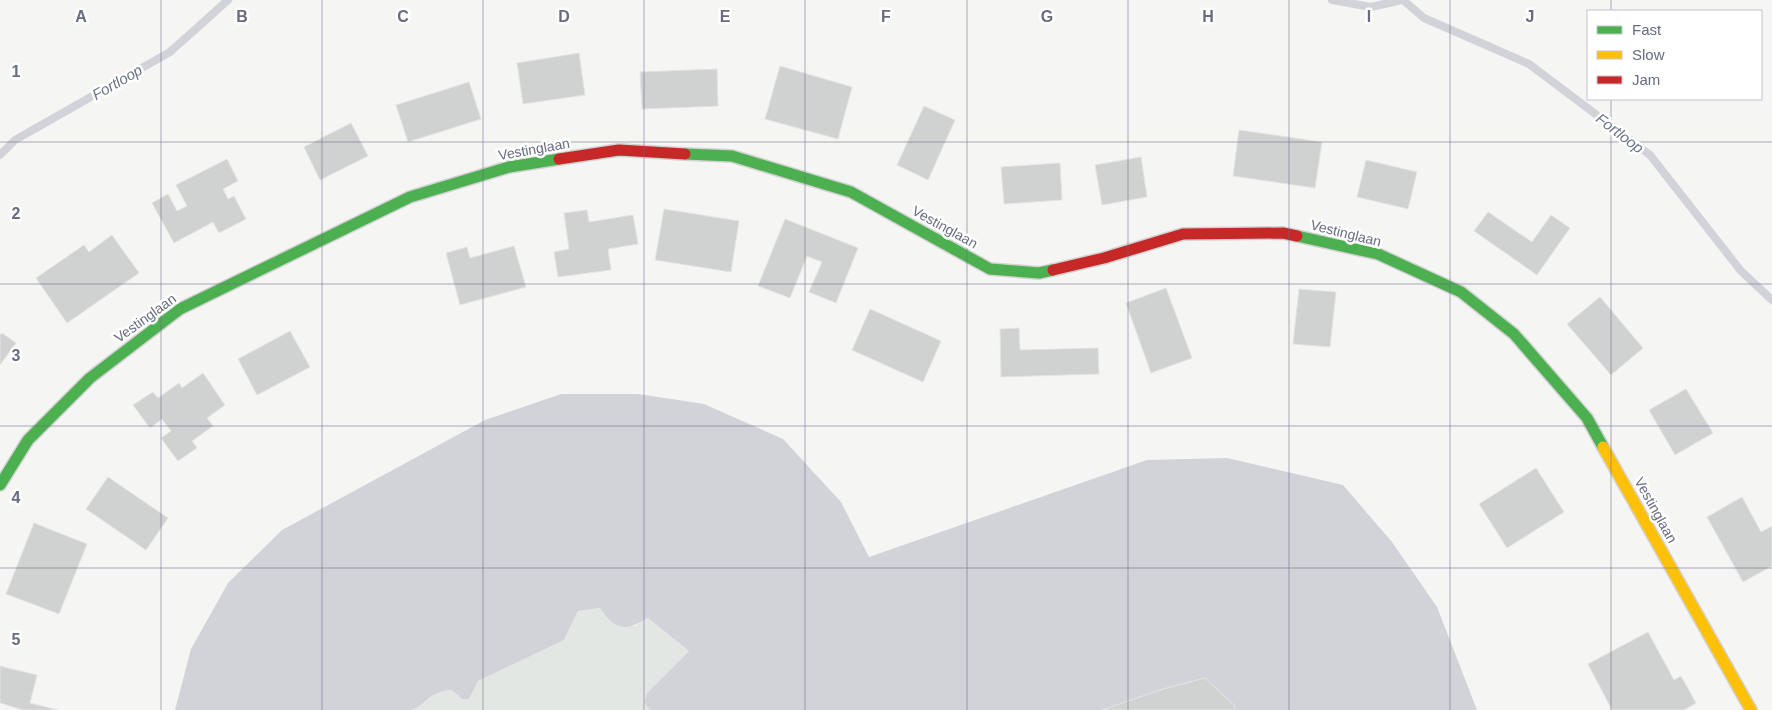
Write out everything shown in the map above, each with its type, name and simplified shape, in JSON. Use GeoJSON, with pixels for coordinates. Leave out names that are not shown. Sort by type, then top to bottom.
{"type":"FeatureCollection","features":[{"type":"Feature","properties":{"kind":"street","name":"Vestinglaan"},"geometry":{"type":"LineString","coordinates":[[0,485],[28,440],[90,378],[180,309],[410,196],[509,167],[619,150],[732,156],[851,192],[990,268],[1039,273],[1104,258],[1183,234],[1283,233],[1378,254],[1461,292],[1514,334],[1588,418],[1751,710]]}},
{"type":"Feature","properties":{"kind":"shaded area"},"geometry":{"type":"Polygon","coordinates":[[[561,394],[638,394],[704,404],[783,439],[841,502],[869,557],[1147,460],[1227,458],[1343,485],[1392,542],[1437,607],[1477,710],[1235,710],[1234,705],[1205,678],[1163,689],[1102,710],[650,710],[644,702],[648,692],[689,651],[648,618],[627,627],[616,625],[610,621],[600,608],[578,611],[564,640],[478,681],[469,699],[462,699],[452,690],[433,695],[412,710],[175,710],[191,649],[228,583],[282,530],[485,420],[561,394]]]}},
{"type":"Feature","properties":{"kind":"shaded area"},"geometry":{"type":"Polygon","coordinates":[[[600,608],[607,618],[635,626],[648,618],[689,651],[648,692],[650,710],[412,710],[433,695],[444,691],[452,690],[462,699],[469,699],[478,681],[564,640],[578,611],[600,608]]]}},
{"type":"Feature","properties":{"kind":"building"},"geometry":{"type":"Polygon","coordinates":[[[579,53],[585,95],[523,104],[517,63],[579,53]]]}},
{"type":"Feature","properties":{"kind":"building"},"geometry":{"type":"Polygon","coordinates":[[[780,66],[852,87],[838,139],[765,119],[780,66]]]}},
{"type":"Feature","properties":{"kind":"building"},"geometry":{"type":"Polygon","coordinates":[[[717,69],[718,106],[642,109],[640,72],[717,69]]]}},
{"type":"Feature","properties":{"kind":"building"},"geometry":{"type":"Polygon","coordinates":[[[469,82],[481,119],[408,142],[396,105],[469,82]]]}},
{"type":"Feature","properties":{"kind":"building"},"geometry":{"type":"Polygon","coordinates":[[[924,106],[955,120],[928,180],[897,165],[924,106]]]}},
{"type":"Feature","properties":{"kind":"building"},"geometry":{"type":"Polygon","coordinates":[[[351,123],[368,156],[320,180],[304,147],[351,123]]]}},
{"type":"Feature","properties":{"kind":"building"},"geometry":{"type":"Polygon","coordinates":[[[1239,130],[1322,142],[1315,188],[1233,176],[1239,130]]]}},
{"type":"Feature","properties":{"kind":"building"},"geometry":{"type":"Polygon","coordinates":[[[1141,157],[1147,197],[1102,205],[1095,165],[1141,157]]]}},
{"type":"Feature","properties":{"kind":"building"},"geometry":{"type":"Polygon","coordinates":[[[227,159],[238,181],[223,189],[228,199],[234,196],[246,219],[219,233],[213,222],[174,243],[152,203],[168,194],[177,211],[187,206],[176,185],[227,159]]]}},
{"type":"Feature","properties":{"kind":"building"},"geometry":{"type":"Polygon","coordinates":[[[1366,160],[1417,172],[1408,209],[1357,197],[1366,160]]]}},
{"type":"Feature","properties":{"kind":"building"},"geometry":{"type":"Polygon","coordinates":[[[1060,163],[1062,200],[1004,204],[1001,167],[1060,163]]]}},
{"type":"Feature","properties":{"kind":"building"},"geometry":{"type":"Polygon","coordinates":[[[664,209],[739,221],[731,272],[655,260],[664,209]]]}},
{"type":"Feature","properties":{"kind":"building"},"geometry":{"type":"Polygon","coordinates":[[[587,210],[589,222],[633,215],[638,244],[608,249],[611,270],[558,277],[554,252],[569,249],[564,213],[587,210]]]}},
{"type":"Feature","properties":{"kind":"building"},"geometry":{"type":"Polygon","coordinates":[[[1488,212],[1532,242],[1551,215],[1570,228],[1537,275],[1474,231],[1488,212]]]}},
{"type":"Feature","properties":{"kind":"building"},"geometry":{"type":"Polygon","coordinates":[[[785,219],[858,248],[836,303],[809,292],[822,262],[807,256],[790,298],[758,286],[785,219]]]}},
{"type":"Feature","properties":{"kind":"building"},"geometry":{"type":"Polygon","coordinates":[[[112,235],[139,273],[67,323],[36,278],[84,245],[89,252],[112,235]]]}},
{"type":"Feature","properties":{"kind":"building"},"geometry":{"type":"Polygon","coordinates":[[[514,246],[526,287],[460,305],[446,253],[467,247],[470,258],[514,246]]]}},
{"type":"Feature","properties":{"kind":"building"},"geometry":{"type":"Polygon","coordinates":[[[1166,288],[1192,358],[1151,373],[1126,303],[1166,288]]]}},
{"type":"Feature","properties":{"kind":"building"},"geometry":{"type":"Polygon","coordinates":[[[1299,289],[1336,292],[1330,347],[1293,344],[1299,289]]]}},
{"type":"Feature","properties":{"kind":"building"},"geometry":{"type":"Polygon","coordinates":[[[1600,297],[1643,348],[1611,375],[1567,324],[1600,297]]]}},
{"type":"Feature","properties":{"kind":"building"},"geometry":{"type":"Polygon","coordinates":[[[870,309],[941,341],[923,382],[852,350],[870,309]]]}},
{"type":"Feature","properties":{"kind":"building"},"geometry":{"type":"Polygon","coordinates":[[[1019,328],[1020,350],[1098,348],[1099,374],[1001,377],[1000,329],[1019,328]]]}},
{"type":"Feature","properties":{"kind":"building"},"geometry":{"type":"Polygon","coordinates":[[[290,331],[310,367],[257,395],[238,359],[290,331]]]}},
{"type":"Feature","properties":{"kind":"building"},"geometry":{"type":"Polygon","coordinates":[[[2,333],[16,343],[0,365],[0,335],[2,333]]]}},
{"type":"Feature","properties":{"kind":"building"},"geometry":{"type":"Polygon","coordinates":[[[203,373],[225,405],[207,418],[213,426],[192,441],[197,448],[178,461],[161,438],[171,431],[162,419],[150,428],[133,405],[153,392],[158,398],[179,383],[182,388],[203,373]]]}},
{"type":"Feature","properties":{"kind":"building"},"geometry":{"type":"Polygon","coordinates":[[[1686,389],[1713,433],[1675,455],[1649,410],[1686,389]]]}},
{"type":"Feature","properties":{"kind":"building"},"geometry":{"type":"Polygon","coordinates":[[[1536,468],[1564,512],[1507,548],[1479,504],[1536,468]]]}},
{"type":"Feature","properties":{"kind":"building"},"geometry":{"type":"Polygon","coordinates":[[[108,477],[168,518],[146,550],[86,509],[108,477]]]}},
{"type":"Feature","properties":{"kind":"building"},"geometry":{"type":"Polygon","coordinates":[[[1742,497],[1761,532],[1772,526],[1772,566],[1743,582],[1707,517],[1742,497]]]}},
{"type":"Feature","properties":{"kind":"building"},"geometry":{"type":"Polygon","coordinates":[[[34,523],[87,544],[59,614],[6,594],[34,523]]]}},
{"type":"Feature","properties":{"kind":"building"},"geometry":{"type":"Polygon","coordinates":[[[1648,632],[1674,680],[1681,676],[1696,703],[1684,710],[1612,710],[1588,664],[1648,632]]]}},
{"type":"Feature","properties":{"kind":"building"},"geometry":{"type":"Polygon","coordinates":[[[0,666],[37,675],[30,703],[58,710],[23,710],[0,703],[0,666]]]}},
{"type":"Feature","properties":{"kind":"building"},"geometry":{"type":"Polygon","coordinates":[[[1205,678],[1234,705],[1235,710],[1102,710],[1163,689],[1205,678]]]}},
{"type":"Feature","properties":{"kind":"waterway","name":"Fortloop"},"geometry":{"type":"LineString","coordinates":[[0,155],[15,140],[170,52],[228,0]]}},
{"type":"Feature","properties":{"kind":"waterway","name":"Fortloop"},"geometry":{"type":"LineString","coordinates":[[1332,0],[1371,7],[1402,0]]}},
{"type":"Feature","properties":{"kind":"waterway","name":"Fortloop"},"geometry":{"type":"LineString","coordinates":[[1403,0],[1424,18],[1529,64],[1650,155],[1741,271],[1772,300]]}},
{"type":"Feature","properties":{"kind":"traffic: fast"},"geometry":{"type":"LineString","coordinates":[[685,154],[732,156],[851,192],[990,269],[1039,273],[1053,270]]}},
{"type":"Feature","properties":{"kind":"traffic: fast"},"geometry":{"type":"LineString","coordinates":[[0,485],[28,440],[90,378],[180,309],[410,197],[509,167],[559,159]]}},
{"type":"Feature","properties":{"kind":"traffic: fast"},"geometry":{"type":"LineString","coordinates":[[1297,236],[1378,254],[1461,292],[1514,334],[1587,418],[1603,447]]}},
{"type":"Feature","properties":{"kind":"traffic: slow"},"geometry":{"type":"LineString","coordinates":[[1603,447],[1751,710]]}},
{"type":"Feature","properties":{"kind":"traffic: jam"},"geometry":{"type":"LineString","coordinates":[[559,159],[619,150],[685,154]]}},
{"type":"Feature","properties":{"kind":"traffic: jam"},"geometry":{"type":"LineString","coordinates":[[1053,270],[1104,258],[1183,234],[1283,233],[1297,236]]}}]}
